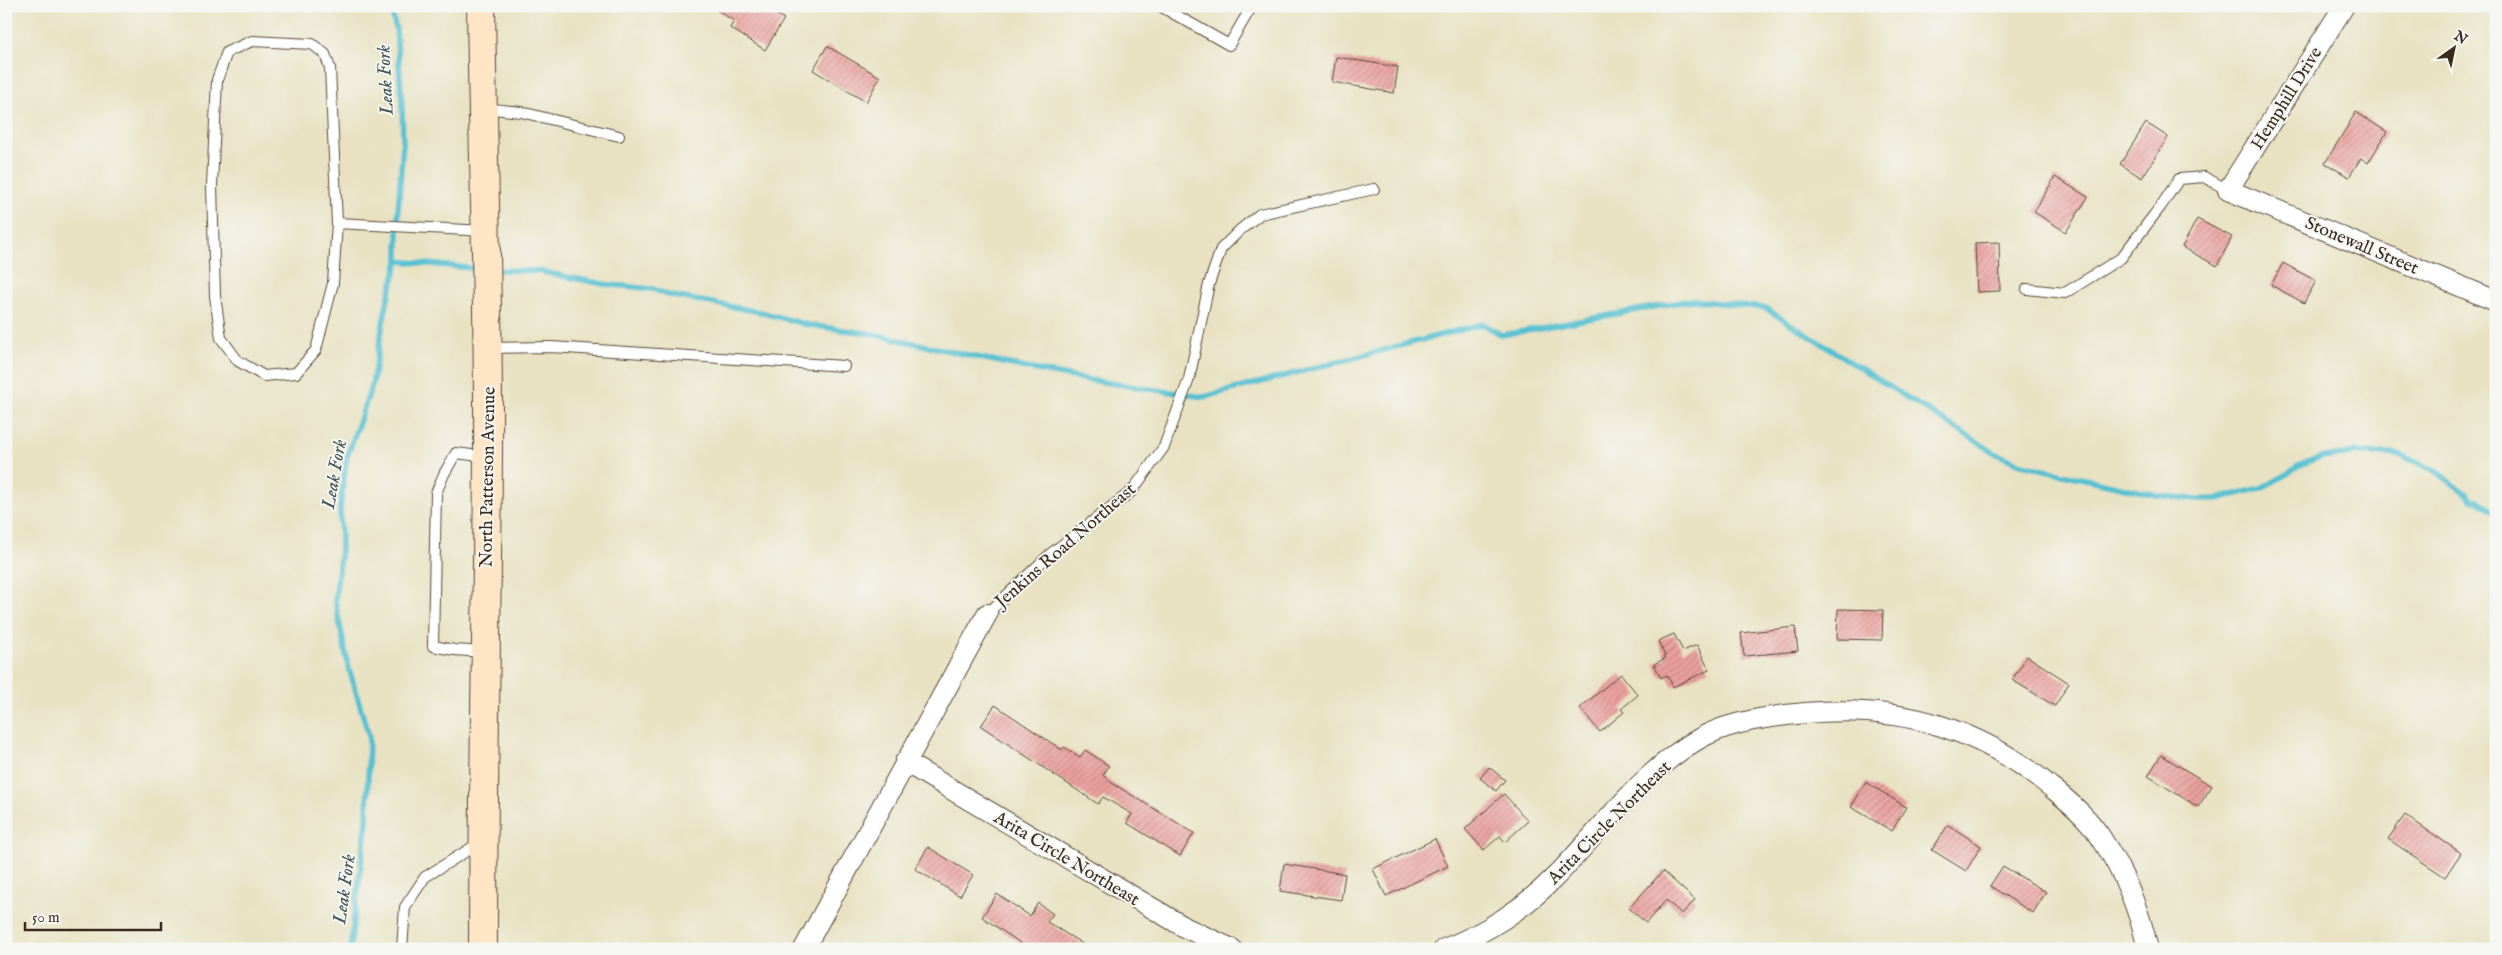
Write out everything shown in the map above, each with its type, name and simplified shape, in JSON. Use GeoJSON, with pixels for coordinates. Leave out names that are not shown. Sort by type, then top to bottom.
{"type":"FeatureCollection","features":[{"type":"Feature","properties":{"kind":"main road","name":"North Patterson Avenue"},"geometry":{"type":"LineString","coordinates":[[481,6],[488,348],[482,949]]}},
{"type":"Feature","properties":{"kind":"street","name":"Hemphill Drive"},"geometry":{"type":"LineString","coordinates":[[2228,190],[2344,6]]}},
{"type":"Feature","properties":{"kind":"street","name":"Stonewall Street"},"geometry":{"type":"LineString","coordinates":[[2228,190],[2496,301]]}},
{"type":"Feature","properties":{"kind":"street","name":"Jenkins Road Northeast"},"geometry":{"type":"LineString","coordinates":[[804,949],[987,614]]}},
{"type":"Feature","properties":{"kind":"street","name":"Arita Circle Northeast"},"geometry":{"type":"LineString","coordinates":[[1444,949],[1490,928],[1517,909],[1556,877],[1621,804],[1663,764],[1705,736],[1754,720],[1825,711],[1875,713],[1941,724],[1972,736],[2009,756],[2043,780],[2081,813],[2102,839],[2130,890],[2148,949]]}},
{"type":"Feature","properties":{"kind":"street","name":"Arita Circle Northeast"},"geometry":{"type":"LineString","coordinates":[[905,762],[1186,928],[1232,949]]}},
{"type":"Feature","properties":{"kind":"lane"},"geometry":{"type":"LineString","coordinates":[[1160,6],[1229,45],[1252,6]]}},
{"type":"Feature","properties":{"kind":"lane"},"geometry":{"type":"LineString","coordinates":[[252,41],[312,44],[325,54],[330,68],[337,223],[333,284],[316,350],[296,373],[264,376],[238,361],[221,338],[215,296],[212,185],[217,80],[227,52],[252,41]]}},
{"type":"Feature","properties":{"kind":"lane"},"geometry":{"type":"LineString","coordinates":[[483,107],[521,112],[619,136]]}},
{"type":"Feature","properties":{"kind":"lane"},"geometry":{"type":"LineString","coordinates":[[2027,289],[2066,293],[2121,258],[2179,179],[2204,176],[2228,190]]}},
{"type":"Feature","properties":{"kind":"lane","name":"Jenkins Road Northeast"},"geometry":{"type":"LineString","coordinates":[[987,614],[1049,554],[1132,491],[1164,447],[1189,379],[1209,284],[1221,249],[1260,214],[1374,189]]}},
{"type":"Feature","properties":{"kind":"lane"},"geometry":{"type":"LineString","coordinates":[[337,223],[486,231]]}},
{"type":"Feature","properties":{"kind":"lane"},"geometry":{"type":"LineString","coordinates":[[488,348],[551,347],[844,366]]}},
{"type":"Feature","properties":{"kind":"lane"},"geometry":{"type":"LineString","coordinates":[[485,652],[454,650],[433,646],[433,636],[436,493],[456,453],[488,457]]}},
{"type":"Feature","properties":{"kind":"lane"},"geometry":{"type":"LineString","coordinates":[[402,949],[405,908],[425,877],[482,841]]}},
{"type":"Feature","properties":{"kind":"building"},"geometry":{"type":"Polygon","coordinates":[[[711,6],[764,6],[784,19],[765,50],[730,28],[734,21],[711,6]]]}},
{"type":"Feature","properties":{"kind":"building"},"geometry":{"type":"Polygon","coordinates":[[[827,46],[880,77],[866,102],[813,70],[827,46]]]}},
{"type":"Feature","properties":{"kind":"building"},"geometry":{"type":"Polygon","coordinates":[[[1336,57],[1398,67],[1394,93],[1332,82],[1336,57]]]}},
{"type":"Feature","properties":{"kind":"building"},"geometry":{"type":"Polygon","coordinates":[[[2356,112],[2387,132],[2368,163],[2361,158],[2349,177],[2325,163],[2356,112]]]}},
{"type":"Feature","properties":{"kind":"building"},"geometry":{"type":"Polygon","coordinates":[[[2146,123],[2168,137],[2142,178],[2120,164],[2146,123]]]}},
{"type":"Feature","properties":{"kind":"building"},"geometry":{"type":"Polygon","coordinates":[[[2055,177],[2088,197],[2066,232],[2034,212],[2055,177]]]}},
{"type":"Feature","properties":{"kind":"building"},"geometry":{"type":"Polygon","coordinates":[[[2197,219],[2232,237],[2217,266],[2182,247],[2197,219]]]}},
{"type":"Feature","properties":{"kind":"building"},"geometry":{"type":"Polygon","coordinates":[[[1999,242],[2000,291],[1977,292],[1975,243],[1999,242]]]}},
{"type":"Feature","properties":{"kind":"building"},"geometry":{"type":"Polygon","coordinates":[[[2283,263],[2316,281],[2304,303],[2271,285],[2283,263]]]}},
{"type":"Feature","properties":{"kind":"building"},"geometry":{"type":"Polygon","coordinates":[[[1838,609],[1883,610],[1882,640],[1837,639],[1838,609]]]}},
{"type":"Feature","properties":{"kind":"building"},"geometry":{"type":"Polygon","coordinates":[[[1795,627],[1798,651],[1744,656],[1741,633],[1795,627]]]}},
{"type":"Feature","properties":{"kind":"building"},"geometry":{"type":"Polygon","coordinates":[[[1674,634],[1683,651],[1697,645],[1709,670],[1673,687],[1667,675],[1661,678],[1654,664],[1666,658],[1658,641],[1674,634]]]}},
{"type":"Feature","properties":{"kind":"building"},"geometry":{"type":"Polygon","coordinates":[[[2027,656],[2069,683],[2055,706],[2012,680],[2027,656]]]}},
{"type":"Feature","properties":{"kind":"building"},"geometry":{"type":"Polygon","coordinates":[[[1621,674],[1638,695],[1621,709],[1624,712],[1600,732],[1580,708],[1621,674]]]}},
{"type":"Feature","properties":{"kind":"building"},"geometry":{"type":"Polygon","coordinates":[[[995,705],[1062,750],[1064,747],[1080,757],[1085,750],[1109,766],[1103,775],[1112,783],[1194,833],[1180,856],[1127,823],[1132,814],[1103,797],[1098,804],[981,726],[995,705]]]}},
{"type":"Feature","properties":{"kind":"building"},"geometry":{"type":"Polygon","coordinates":[[[2161,755],[2212,786],[2198,807],[2148,776],[2161,755]]]}},
{"type":"Feature","properties":{"kind":"building"},"geometry":{"type":"Polygon","coordinates":[[[1489,767],[1505,780],[1496,791],[1480,778],[1489,767]]]}},
{"type":"Feature","properties":{"kind":"building"},"geometry":{"type":"Polygon","coordinates":[[[1866,782],[1906,807],[1892,831],[1851,807],[1866,782]]]}},
{"type":"Feature","properties":{"kind":"building"},"geometry":{"type":"Polygon","coordinates":[[[1504,794],[1528,821],[1505,842],[1500,836],[1484,850],[1465,829],[1504,794]]]}},
{"type":"Feature","properties":{"kind":"building"},"geometry":{"type":"Polygon","coordinates":[[[2405,815],[2461,853],[2445,877],[2388,839],[2405,815]]]}},
{"type":"Feature","properties":{"kind":"building"},"geometry":{"type":"Polygon","coordinates":[[[1948,825],[1981,846],[1966,871],[1932,850],[1948,825]]]}},
{"type":"Feature","properties":{"kind":"building"},"geometry":{"type":"Polygon","coordinates":[[[1435,839],[1448,866],[1386,896],[1373,869],[1435,839]]]}},
{"type":"Feature","properties":{"kind":"building"},"geometry":{"type":"Polygon","coordinates":[[[928,847],[973,875],[960,896],[915,869],[928,847]]]}},
{"type":"Feature","properties":{"kind":"building"},"geometry":{"type":"Polygon","coordinates":[[[1284,864],[1345,874],[1341,900],[1280,891],[1284,864]]]}},
{"type":"Feature","properties":{"kind":"building"},"geometry":{"type":"Polygon","coordinates":[[[2003,866],[2046,892],[2033,913],[1990,886],[2003,866]]]}},
{"type":"Feature","properties":{"kind":"building"},"geometry":{"type":"Polygon","coordinates":[[[1663,871],[1695,900],[1682,914],[1666,900],[1646,923],[1629,908],[1663,871]]]}},
{"type":"Feature","properties":{"kind":"building"},"geometry":{"type":"Polygon","coordinates":[[[997,894],[1030,916],[1038,903],[1053,914],[1047,922],[1091,949],[1029,949],[982,917],[997,894]]]}},
{"type":"Feature","properties":{"kind":"waterway","name":"Leak Fork"},"geometry":{"type":"LineString","coordinates":[[350,949],[367,821],[369,736],[348,665],[335,600],[341,548],[340,508],[347,457],[372,385],[386,307],[398,261],[398,211],[403,143],[402,102],[396,29],[390,6]]}},
{"type":"Feature","properties":{"kind":"waterway"},"geometry":{"type":"LineString","coordinates":[[398,261],[479,269]]}},
{"type":"Feature","properties":{"kind":"waterway"},"geometry":{"type":"LineString","coordinates":[[493,270],[538,271],[603,284],[653,289],[668,295],[760,312],[808,325],[873,334],[1026,368],[1089,380],[1204,397],[1483,324],[1502,335],[1692,300],[1765,308],[1995,453],[2018,463],[2156,495],[2192,499],[2217,499],[2261,488],[2288,474],[2298,466],[2320,457],[2345,455],[2355,452],[2401,455],[2437,472],[2468,495],[2471,500],[2478,501],[2496,513]]}}]}
